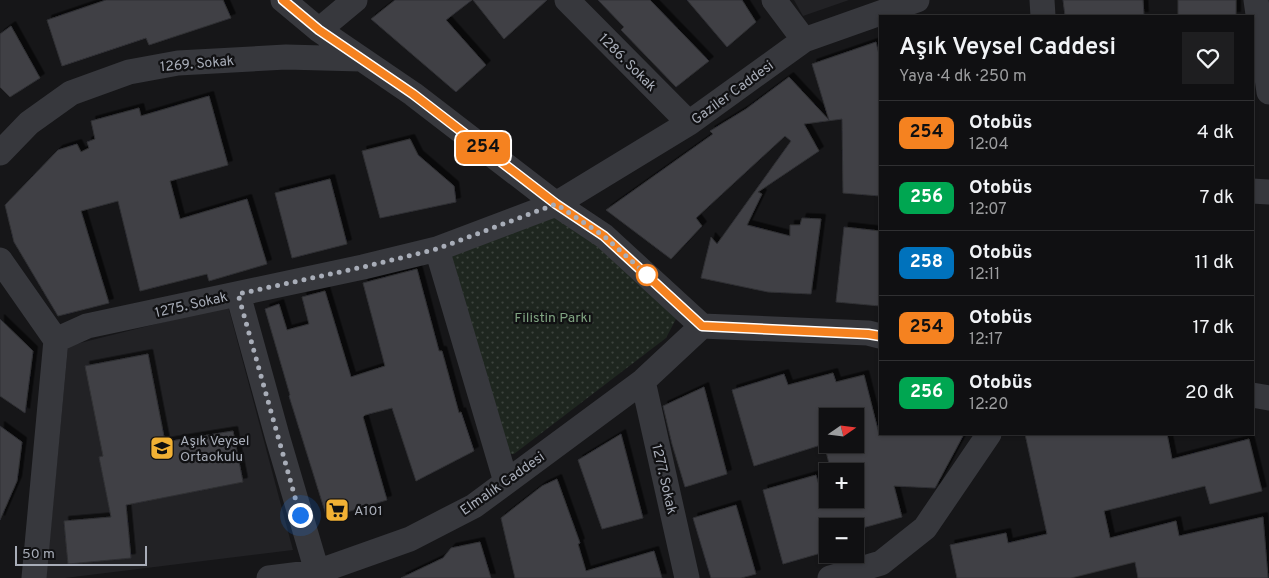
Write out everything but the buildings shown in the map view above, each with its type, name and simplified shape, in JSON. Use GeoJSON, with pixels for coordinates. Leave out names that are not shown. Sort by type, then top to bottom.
{"type":"FeatureCollection","features":[{"type":"Feature","properties":{"kind":"street"},"geometry":{"type":"LineString","coordinates":[[283,0],[319,30],[413,94],[556,204],[604,236],[702,326],[879,336]]}},
{"type":"Feature","properties":{"kind":"street"},"geometry":{"type":"LineString","coordinates":[[319,30],[355,0]]}},
{"type":"Feature","properties":{"kind":"street","name":"1286. Sokak"},"geometry":{"type":"LineString","coordinates":[[567,0],[689,123]]}},
{"type":"Feature","properties":{"kind":"street"},"geometry":{"type":"LineString","coordinates":[[774,0],[804,40]]}},
{"type":"Feature","properties":{"kind":"street","name":"Gaziler Caddesi"},"geometry":{"type":"LineString","coordinates":[[886,15],[917,0]]}},
{"type":"Feature","properties":{"kind":"street"},"geometry":{"type":"LineString","coordinates":[[1042,0],[1043,15]]}},
{"type":"Feature","properties":{"kind":"street"},"geometry":{"type":"LineString","coordinates":[[1256,0],[1269,92]]}},
{"type":"Feature","properties":{"kind":"street","name":"Gaziler Caddesi"},"geometry":{"type":"LineString","coordinates":[[556,204],[689,123],[804,40],[878,19]]}},
{"type":"Feature","properties":{"kind":"street","name":"1269. Sokak"},"geometry":{"type":"LineString","coordinates":[[0,153],[29,123],[71,93],[129,72],[178,63],[286,57],[361,59]]}},
{"type":"Feature","properties":{"kind":"street"},"geometry":{"type":"LineString","coordinates":[[1254,191],[1269,192]]}},
{"type":"Feature","properties":{"kind":"street","name":"1275. Sokak"},"geometry":{"type":"LineString","coordinates":[[56,340],[87,326],[363,267],[437,249],[556,204]]}},
{"type":"Feature","properties":{"kind":"street"},"geometry":{"type":"LineString","coordinates":[[437,249],[506,482]]}},
{"type":"Feature","properties":{"kind":"street"},"geometry":{"type":"LineString","coordinates":[[0,260],[56,340],[34,578]]}},
{"type":"Feature","properties":{"kind":"street"},"geometry":{"type":"LineString","coordinates":[[238,294],[318,575]]}},
{"type":"Feature","properties":{"kind":"street","name":"Elmalık Caddesi"},"geometry":{"type":"LineString","coordinates":[[269,578],[318,575],[410,539],[474,506],[643,381],[702,326]]}},
{"type":"Feature","properties":{"kind":"street","name":"1277. Sokak"},"geometry":{"type":"LineString","coordinates":[[643,381],[687,578]]}},
{"type":"Feature","properties":{"kind":"street"},"geometry":{"type":"LineString","coordinates":[[1254,395],[1269,398]]}},
{"type":"Feature","properties":{"kind":"street"},"geometry":{"type":"LineString","coordinates":[[830,578],[882,563],[925,528],[988,435]]}},
{"type":"Feature","properties":{"kind":"shaded area"},"geometry":{"type":"Polygon","coordinates":[[[794,0],[849,0],[803,16],[794,0]]]}},
{"type":"Feature","properties":{"kind":"shaded area","name":"Aşık Veysel Ortaokulu"},"geometry":{"type":"Polygon","coordinates":[[[228,306],[293,550],[65,578],[46,578],[68,346],[228,306]]]}},
{"type":"Feature","properties":{"kind":"green space","name":"Filistin Parkı"},"geometry":{"type":"Polygon","coordinates":[[[552,213],[585,233],[656,292],[676,319],[666,338],[514,454],[505,454],[449,251],[552,213]]]}},
{"type":"Feature","properties":{"kind":"bus line","name":"254"},"geometry":{"type":"LineString","coordinates":[[283,0],[319,30],[413,94],[556,204],[604,236],[702,326],[879,336]]}},
{"type":"Feature","properties":{"kind":"place","name":"Aşık Veysel Ortaokulu"},"geometry":{"type":"Point","coordinates":[162,448]}},
{"type":"Feature","properties":{"kind":"place","name":"A101"},"geometry":{"type":"Point","coordinates":[337,510]}},
{"type":"Feature","properties":{"kind":"route"},"geometry":{"type":"LineString","coordinates":[[300,515],[238,294],[437,249],[556,204],[604,236],[647,275]]}}]}
